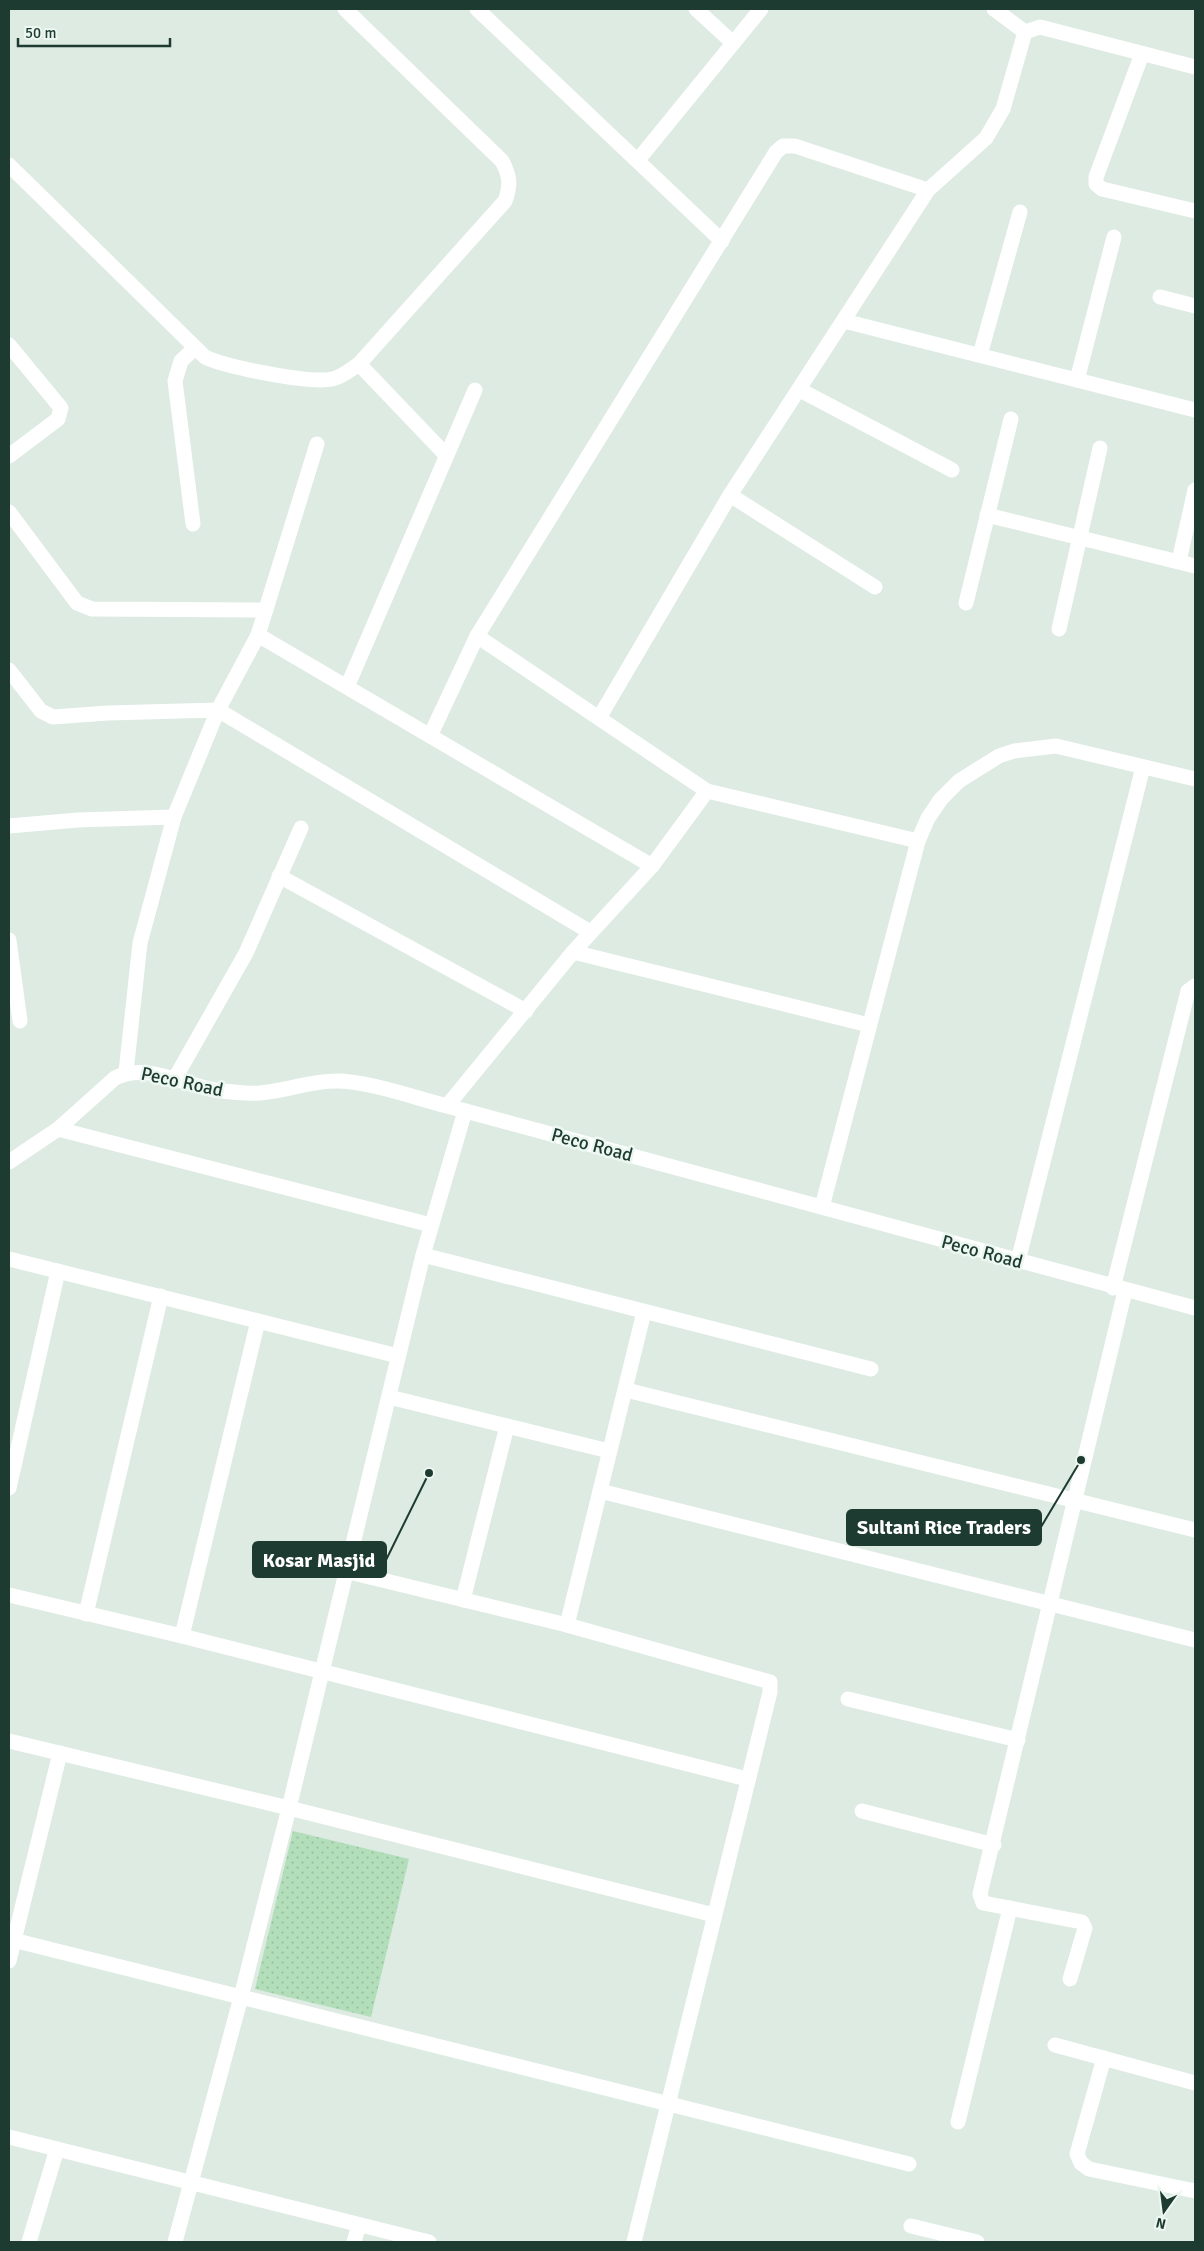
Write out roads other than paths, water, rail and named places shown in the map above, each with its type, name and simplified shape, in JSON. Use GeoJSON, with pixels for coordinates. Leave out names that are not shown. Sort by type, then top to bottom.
{"type":"FeatureCollection","features":[{"type":"Feature","properties":{"kind":"street"},"geometry":{"type":"LineString","coordinates":[[9,165],[205,357],[219,363],[318,380],[333,379],[359,364],[505,201],[510,188],[509,174],[502,161],[345,9]]}},
{"type":"Feature","properties":{"kind":"street"},"geometry":{"type":"LineString","coordinates":[[477,9],[638,160],[722,242]]}},
{"type":"Feature","properties":{"kind":"street"},"geometry":{"type":"LineString","coordinates":[[696,9],[733,43]]}},
{"type":"Feature","properties":{"kind":"street"},"geometry":{"type":"LineString","coordinates":[[638,160],[761,9]]}},
{"type":"Feature","properties":{"kind":"street"},"geometry":{"type":"LineString","coordinates":[[994,9],[1025,32]]}},
{"type":"Feature","properties":{"kind":"street"},"geometry":{"type":"LineString","coordinates":[[1025,32],[1040,27],[1195,67]]}},
{"type":"Feature","properties":{"kind":"street"},"geometry":{"type":"LineString","coordinates":[[599,718],[730,495],[800,390],[928,190],[986,138],[1003,109],[1025,32]]}},
{"type":"Feature","properties":{"kind":"street"},"geometry":{"type":"LineString","coordinates":[[1142,54],[1096,177],[1096,184],[1102,189],[1195,211]]}},
{"type":"Feature","properties":{"kind":"street"},"geometry":{"type":"LineString","coordinates":[[430,736],[477,636],[776,152],[782,146],[795,146],[928,190]]}},
{"type":"Feature","properties":{"kind":"street"},"geometry":{"type":"LineString","coordinates":[[980,356],[1020,212]]}},
{"type":"Feature","properties":{"kind":"street"},"geometry":{"type":"LineString","coordinates":[[1077,380],[1114,237]]}},
{"type":"Feature","properties":{"kind":"street"},"geometry":{"type":"LineString","coordinates":[[1160,297],[1195,306]]}},
{"type":"Feature","properties":{"kind":"street"},"geometry":{"type":"LineString","coordinates":[[844,321],[1195,410]]}},
{"type":"Feature","properties":{"kind":"street"},"geometry":{"type":"LineString","coordinates":[[9,345],[61,408],[58,419],[9,456]]}},
{"type":"Feature","properties":{"kind":"street"},"geometry":{"type":"LineString","coordinates":[[193,524],[175,380],[181,361],[195,348]]}},
{"type":"Feature","properties":{"kind":"street"},"geometry":{"type":"LineString","coordinates":[[359,364],[446,455]]}},
{"type":"Feature","properties":{"kind":"street"},"geometry":{"type":"LineString","coordinates":[[347,687],[475,390]]}},
{"type":"Feature","properties":{"kind":"street"},"geometry":{"type":"LineString","coordinates":[[800,390],[952,470]]}},
{"type":"Feature","properties":{"kind":"street"},"geometry":{"type":"LineString","coordinates":[[966,603],[1011,419]]}},
{"type":"Feature","properties":{"kind":"street"},"geometry":{"type":"LineString","coordinates":[[126,1072],[140,943],[174,817],[218,710],[258,635],[317,444]]}},
{"type":"Feature","properties":{"kind":"street"},"geometry":{"type":"LineString","coordinates":[[1060,629],[1100,448]]}},
{"type":"Feature","properties":{"kind":"street"},"geometry":{"type":"LineString","coordinates":[[1178,561],[1195,490]]}},
{"type":"Feature","properties":{"kind":"street"},"geometry":{"type":"LineString","coordinates":[[730,495],[875,587]]}},
{"type":"Feature","properties":{"kind":"street"},"geometry":{"type":"LineString","coordinates":[[9,512],[77,603],[85,607],[92,609],[266,610]]}},
{"type":"Feature","properties":{"kind":"street"},"geometry":{"type":"LineString","coordinates":[[987,515],[1195,566]]}},
{"type":"Feature","properties":{"kind":"street"},"geometry":{"type":"LineString","coordinates":[[258,635],[652,866]]}},
{"type":"Feature","properties":{"kind":"street"},"geometry":{"type":"LineString","coordinates":[[477,636],[707,790],[918,841]]}},
{"type":"Feature","properties":{"kind":"street"},"geometry":{"type":"LineString","coordinates":[[9,656],[9,668],[41,711],[53,717],[108,712],[218,710],[590,932]]}},
{"type":"Feature","properties":{"kind":"street"},"geometry":{"type":"LineString","coordinates":[[822,1207],[918,841],[928,818],[941,799],[959,782],[999,756],[1014,751],[1056,746],[1195,779]]}},
{"type":"Feature","properties":{"kind":"street"},"geometry":{"type":"LineString","coordinates":[[1018,1261],[1144,767]]}},
{"type":"Feature","properties":{"kind":"street"},"geometry":{"type":"LineString","coordinates":[[447,1106],[572,952],[652,866],[707,790]]}},
{"type":"Feature","properties":{"kind":"street"},"geometry":{"type":"LineString","coordinates":[[9,826],[78,820],[174,817]]}},
{"type":"Feature","properties":{"kind":"street"},"geometry":{"type":"LineString","coordinates":[[174,1080],[246,953],[301,828]]}},
{"type":"Feature","properties":{"kind":"street"},"geometry":{"type":"LineString","coordinates":[[279,876],[526,1011]]}},
{"type":"Feature","properties":{"kind":"street"},"geometry":{"type":"LineString","coordinates":[[9,940],[20,1021]]}},
{"type":"Feature","properties":{"kind":"street"},"geometry":{"type":"LineString","coordinates":[[572,952],[869,1025]]}},
{"type":"Feature","properties":{"kind":"street"},"geometry":{"type":"LineString","coordinates":[[1070,1979],[1085,1928],[1082,1922],[983,1903],[980,1894],[994,1845],[1074,1500],[1119,1290],[1188,990],[1195,986]]}},
{"type":"Feature","properties":{"kind":"street","name":"Peco Road"},"geometry":{"type":"LineString","coordinates":[[9,1162],[58,1130],[115,1078],[126,1072],[138,1072],[238,1094],[261,1093],[315,1082],[337,1081],[362,1085],[447,1106],[822,1207],[1119,1290],[1195,1308]]}},
{"type":"Feature","properties":{"kind":"street"},"geometry":{"type":"LineString","coordinates":[[175,2242],[242,1996],[423,1255],[465,1111]]}},
{"type":"Feature","properties":{"kind":"street"},"geometry":{"type":"LineString","coordinates":[[58,1130],[431,1225]]}},
{"type":"Feature","properties":{"kind":"street"},"geometry":{"type":"LineString","coordinates":[[423,1255],[871,1369]]}},
{"type":"Feature","properties":{"kind":"street"},"geometry":{"type":"LineString","coordinates":[[9,1259],[398,1356]]}},
{"type":"Feature","properties":{"kind":"street"},"geometry":{"type":"LineString","coordinates":[[9,1488],[58,1271]]}},
{"type":"Feature","properties":{"kind":"street"},"geometry":{"type":"LineString","coordinates":[[86,1614],[160,1296]]}},
{"type":"Feature","properties":{"kind":"street"},"geometry":{"type":"LineString","coordinates":[[567,1625],[644,1312]]}},
{"type":"Feature","properties":{"kind":"street"},"geometry":{"type":"LineString","coordinates":[[182,1636],[258,1321]]}},
{"type":"Feature","properties":{"kind":"street"},"geometry":{"type":"LineString","coordinates":[[626,1390],[1195,1530]]}},
{"type":"Feature","properties":{"kind":"street"},"geometry":{"type":"LineString","coordinates":[[389,1397],[609,1451]]}},
{"type":"Feature","properties":{"kind":"street"},"geometry":{"type":"LineString","coordinates":[[464,1600],[507,1426]]}},
{"type":"Feature","properties":{"kind":"street"},"geometry":{"type":"LineString","coordinates":[[600,1491],[1195,1640]]}},
{"type":"Feature","properties":{"kind":"street"},"geometry":{"type":"LineString","coordinates":[[345,1571],[567,1625],[770,1682],[770,1692],[634,2242]]}},
{"type":"Feature","properties":{"kind":"street"},"geometry":{"type":"LineString","coordinates":[[9,1595],[182,1636],[747,1779]]}},
{"type":"Feature","properties":{"kind":"street"},"geometry":{"type":"LineString","coordinates":[[848,1699],[1018,1740]]}},
{"type":"Feature","properties":{"kind":"street"},"geometry":{"type":"LineString","coordinates":[[9,1742],[289,1808],[714,1915]]}},
{"type":"Feature","properties":{"kind":"street"},"geometry":{"type":"LineString","coordinates":[[9,1961],[11,1940],[60,1753]]}},
{"type":"Feature","properties":{"kind":"street"},"geometry":{"type":"LineString","coordinates":[[862,1811],[994,1845]]}},
{"type":"Feature","properties":{"kind":"street"},"geometry":{"type":"LineString","coordinates":[[958,2122],[1010,1908]]}},
{"type":"Feature","properties":{"kind":"street"},"geometry":{"type":"LineString","coordinates":[[11,1940],[242,1996],[909,2164]]}},
{"type":"Feature","properties":{"kind":"street"},"geometry":{"type":"LineString","coordinates":[[1055,2045],[1195,2083]]}},
{"type":"Feature","properties":{"kind":"street"},"geometry":{"type":"LineString","coordinates":[[1104,2058],[1078,2154],[1081,2163],[1089,2169],[1195,2191]]}},
{"type":"Feature","properties":{"kind":"street"},"geometry":{"type":"LineString","coordinates":[[9,2137],[429,2242]]}},
{"type":"Feature","properties":{"kind":"street"},"geometry":{"type":"LineString","coordinates":[[28,2242],[57,2150]]}},
{"type":"Feature","properties":{"kind":"street"},"geometry":{"type":"LineString","coordinates":[[354,2242],[359,2225]]}},
{"type":"Feature","properties":{"kind":"street"},"geometry":{"type":"LineString","coordinates":[[911,2226],[977,2242]]}},
{"type":"Feature","properties":{"kind":"place","name":"Sultani Rice Traders"},"geometry":{"type":"Point","coordinates":[1081,1460]}},
{"type":"Feature","properties":{"kind":"place","name":"Kosar Masjid"},"geometry":{"type":"Point","coordinates":[429,1473]}}]}
